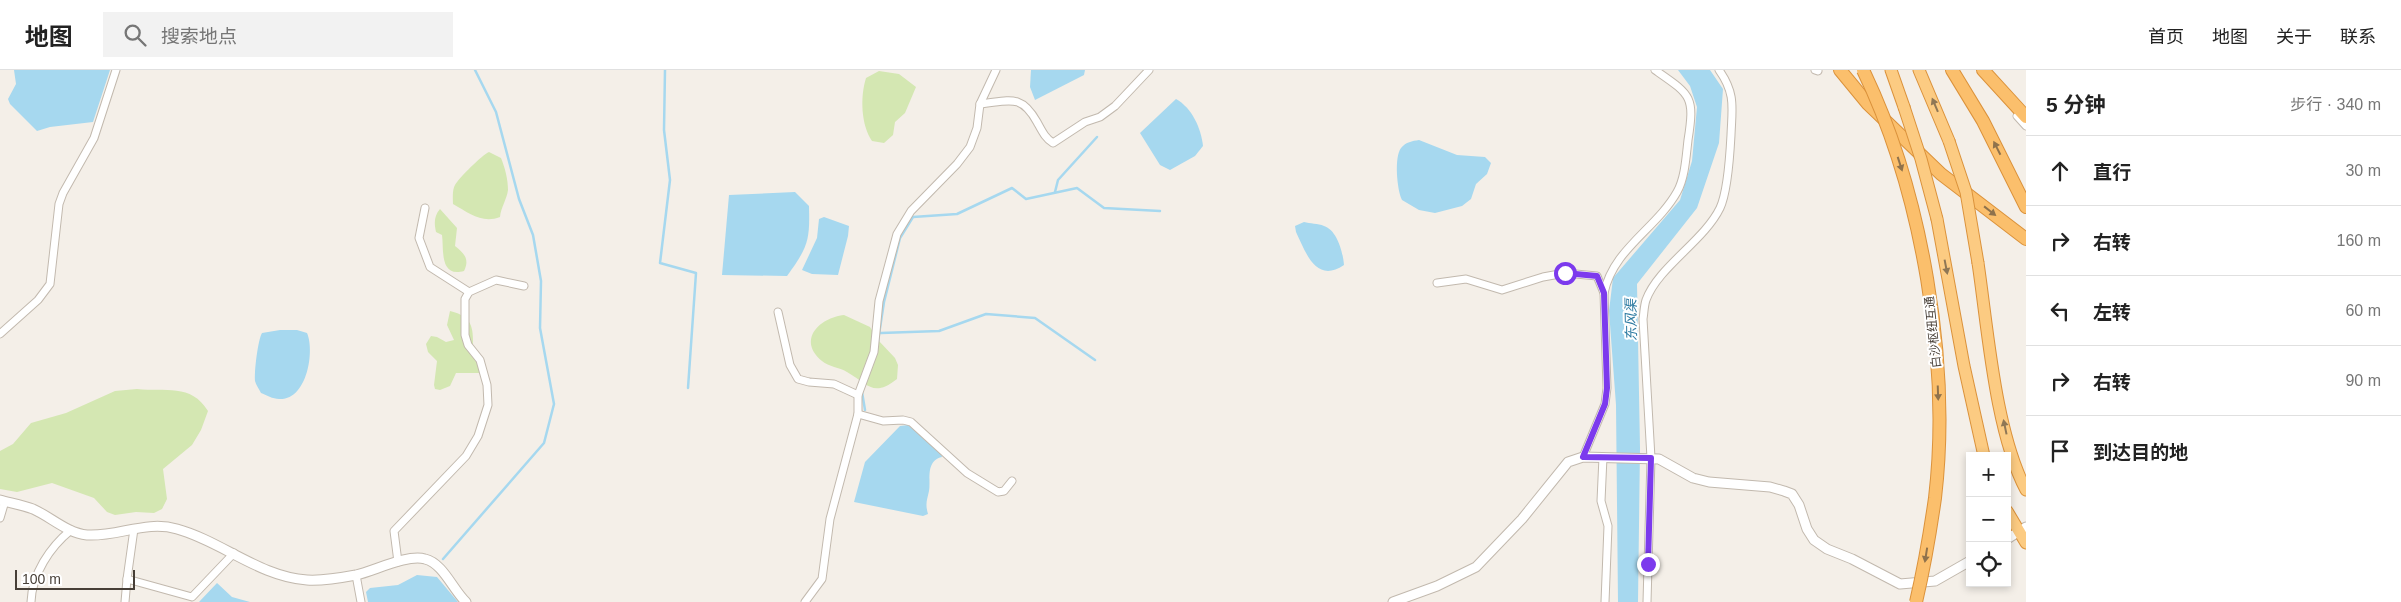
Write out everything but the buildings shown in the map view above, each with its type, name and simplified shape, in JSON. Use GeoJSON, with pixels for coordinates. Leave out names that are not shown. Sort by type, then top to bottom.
{"type":"FeatureCollection","features":[{"type":"Feature","properties":{"kind":"highway"},"geometry":{"type":"LineString","coordinates":[[1840,70],[1868,104],[1941,174],[2026,239]]}},
{"type":"Feature","properties":{"kind":"highway","name":"白沙枢纽互通"},"geometry":{"type":"LineString","coordinates":[[1863,70],[1900,164],[1918,230],[1931,309],[1939,395],[1935,496],[1925,562],[1916,602]]}},
{"type":"Feature","properties":{"kind":"highway"},"geometry":{"type":"LineString","coordinates":[[1891,70],[1921,159],[1937,220],[1964,366],[1983,452]]}},
{"type":"Feature","properties":{"kind":"highway"},"geometry":{"type":"LineString","coordinates":[[1919,70],[1949,141],[1966,192],[1996,384],[2008,442],[2026,490]]}},
{"type":"Feature","properties":{"kind":"highway"},"geometry":{"type":"LineString","coordinates":[[1952,70],[1983,121],[2026,207]]}},
{"type":"Feature","properties":{"kind":"highway"},"geometry":{"type":"LineString","coordinates":[[1983,70],[2026,117]]}},
{"type":"Feature","properties":{"kind":"highway"},"geometry":{"type":"LineString","coordinates":[[2011,516],[2022,530],[2026,543]]}},
{"type":"Feature","properties":{"kind":"street"},"geometry":{"type":"LineString","coordinates":[[0,334],[38,300],[50,284],[59,204],[94,138],[116,70]]}},
{"type":"Feature","properties":{"kind":"street"},"geometry":{"type":"LineString","coordinates":[[805,602],[822,579],[830,519],[858,414],[858,395],[874,352],[879,301],[897,234],[911,211],[957,164],[970,147],[977,128],[980,104],[996,70]]}},
{"type":"Feature","properties":{"kind":"street"},"geometry":{"type":"LineString","coordinates":[[980,104],[1010,101],[1022,102],[1030,110],[1046,138],[1053,143],[1085,122],[1100,117],[1116,106],[1148,70]]}},
{"type":"Feature","properties":{"kind":"street"},"geometry":{"type":"LineString","coordinates":[[1583,457],[1605,404],[1607,388],[1604,293],[1612,268],[1667,206],[1677,193],[1682,179],[1691,106],[1679,85],[1655,70]]}},
{"type":"Feature","properties":{"kind":"street"},"geometry":{"type":"LineString","coordinates":[[1647,602],[1648,457],[1643,319],[1646,301],[1654,286],[1700,235],[1720,207],[1729,160],[1733,98],[1729,84],[1719,70]]}},
{"type":"Feature","properties":{"kind":"street"},"geometry":{"type":"LineString","coordinates":[[1978,70],[2026,126]]}},
{"type":"Feature","properties":{"kind":"street"},"geometry":{"type":"LineString","coordinates":[[425,208],[419,238],[430,267],[469,292]]}},
{"type":"Feature","properties":{"kind":"street"},"geometry":{"type":"LineString","coordinates":[[1437,283],[1466,279],[1502,290],[1565,273],[1597,276],[1604,293]]}},
{"type":"Feature","properties":{"kind":"street"},"geometry":{"type":"LineString","coordinates":[[398,562],[394,531],[466,456],[478,436],[488,405],[487,385],[480,360],[468,345],[465,335],[465,299],[469,292],[496,280],[524,286]]}},
{"type":"Feature","properties":{"kind":"street"},"geometry":{"type":"LineString","coordinates":[[778,312],[790,365],[798,378],[809,382],[834,384],[858,395]]}},
{"type":"Feature","properties":{"kind":"street"},"geometry":{"type":"LineString","coordinates":[[858,414],[884,421],[903,420],[911,422],[967,473],[998,492],[1004,491],[1012,481]]}},
{"type":"Feature","properties":{"kind":"street"},"geometry":{"type":"LineString","coordinates":[[1393,602],[1437,586],[1476,567],[1522,519],[1568,462],[1583,457],[1648,457],[1659,459],[1693,478],[1736,486],[1770,487],[1792,494],[1799,504],[1807,529],[1814,540],[1827,549],[1852,559],[1900,584],[1935,581],[1966,563]]}},
{"type":"Feature","properties":{"kind":"street"},"geometry":{"type":"LineString","coordinates":[[1603,457],[1601,501],[1608,526],[1605,602]]}},
{"type":"Feature","properties":{"kind":"street"},"geometry":{"type":"LineString","coordinates":[[0,518],[3,501],[33,509],[71,530],[85,534],[99,535],[152,525],[179,529],[260,566],[299,578],[326,579],[356,575],[398,562],[420,558],[428,559],[439,568],[466,602]]}},
{"type":"Feature","properties":{"kind":"street"},"geometry":{"type":"LineString","coordinates":[[125,602],[134,529]]}},
{"type":"Feature","properties":{"kind":"street"},"geometry":{"type":"LineString","coordinates":[[32,602],[34,584],[44,560],[59,540],[71,530]]}},
{"type":"Feature","properties":{"kind":"street"},"geometry":{"type":"LineString","coordinates":[[2011,537],[2022,530]]}},
{"type":"Feature","properties":{"kind":"street"},"geometry":{"type":"LineString","coordinates":[[127,579],[192,597],[234,553]]}},
{"type":"Feature","properties":{"kind":"street"},"geometry":{"type":"LineString","coordinates":[[356,575],[361,602]]}},
{"type":"Feature","properties":{"kind":"green space"},"geometry":{"type":"Polygon","coordinates":[[[879,71],[899,74],[916,87],[905,113],[895,122],[893,135],[884,143],[872,141],[868,134],[862,102],[866,78],[879,71]]]}},
{"type":"Feature","properties":{"kind":"green space"},"geometry":{"type":"Polygon","coordinates":[[[489,152],[501,158],[508,190],[500,217],[493,219],[476,217],[453,204],[453,189],[455,185],[476,162],[489,152]]]}},
{"type":"Feature","properties":{"kind":"green space"},"geometry":{"type":"Polygon","coordinates":[[[440,209],[457,228],[455,246],[465,257],[466,267],[464,271],[456,272],[450,270],[444,261],[442,235],[436,232],[435,226],[436,217],[440,209]]]}},
{"type":"Feature","properties":{"kind":"green space"},"geometry":{"type":"Polygon","coordinates":[[[450,311],[464,317],[471,325],[473,352],[483,365],[479,373],[456,373],[450,386],[440,390],[435,389],[434,385],[437,361],[428,352],[426,344],[431,336],[446,342],[454,340],[447,325],[450,311]]]}},
{"type":"Feature","properties":{"kind":"green space"},"geometry":{"type":"Polygon","coordinates":[[[844,315],[870,327],[878,340],[895,358],[898,365],[897,379],[889,385],[882,388],[871,387],[844,370],[825,363],[815,353],[811,345],[814,331],[826,320],[844,315]]]}},
{"type":"Feature","properties":{"kind":"green space"},"geometry":{"type":"Polygon","coordinates":[[[137,389],[185,393],[194,396],[208,411],[201,430],[192,445],[163,469],[167,499],[162,509],[154,513],[136,512],[115,515],[107,512],[94,498],[52,483],[17,492],[0,489],[0,451],[13,444],[31,423],[66,413],[115,391],[137,389]]]}},
{"type":"Feature","properties":{"kind":"water"},"geometry":{"type":"Polygon","coordinates":[[[14,70],[110,70],[93,122],[50,127],[37,131],[10,104],[8,99],[16,84],[14,70]]]}},
{"type":"Feature","properties":{"kind":"water"},"geometry":{"type":"Polygon","coordinates":[[[1031,70],[1085,70],[1084,75],[1035,100],[1030,87],[1031,70]]]}},
{"type":"Feature","properties":{"kind":"water","name":"东风渠"},"geometry":{"type":"Polygon","coordinates":[[[1678,70],[1710,70],[1723,89],[1719,143],[1697,208],[1637,284],[1640,448],[1638,602],[1618,602],[1616,405],[1609,311],[1613,278],[1680,200],[1692,161],[1697,107],[1690,86],[1678,70]]]}},
{"type":"Feature","properties":{"kind":"water"},"geometry":{"type":"Polygon","coordinates":[[[1176,99],[1187,108],[1195,119],[1203,146],[1195,156],[1170,170],[1160,165],[1140,133],[1176,99]]]}},
{"type":"Feature","properties":{"kind":"water"},"geometry":{"type":"Polygon","coordinates":[[[1419,140],[1457,155],[1485,157],[1491,163],[1487,174],[1476,184],[1471,199],[1462,206],[1435,213],[1419,210],[1402,200],[1397,174],[1399,152],[1405,144],[1419,140]]]}},
{"type":"Feature","properties":{"kind":"water"},"geometry":{"type":"Polygon","coordinates":[[[795,192],[809,206],[809,228],[803,250],[787,276],[722,275],[729,195],[795,192]]]}},
{"type":"Feature","properties":{"kind":"water"},"geometry":{"type":"Polygon","coordinates":[[[824,217],[849,226],[838,275],[812,274],[802,270],[817,238],[819,219],[824,217]]]}},
{"type":"Feature","properties":{"kind":"water"},"geometry":{"type":"Polygon","coordinates":[[[1304,222],[1329,228],[1341,248],[1344,265],[1334,270],[1326,271],[1313,263],[1296,232],[1295,226],[1304,222]]]}},
{"type":"Feature","properties":{"kind":"water"},"geometry":{"type":"Polygon","coordinates":[[[297,330],[307,333],[310,351],[309,362],[302,384],[289,397],[279,399],[261,393],[255,382],[255,377],[262,333],[297,330]]]}},
{"type":"Feature","properties":{"kind":"water"},"geometry":{"type":"Polygon","coordinates":[[[908,425],[941,453],[942,457],[933,462],[930,471],[927,502],[928,514],[923,516],[854,502],[865,462],[900,426],[908,425]]]}},
{"type":"Feature","properties":{"kind":"water"},"geometry":{"type":"Polygon","coordinates":[[[417,575],[437,577],[458,602],[368,602],[366,592],[370,588],[398,585],[417,575]]]}},
{"type":"Feature","properties":{"kind":"water"},"geometry":{"type":"Polygon","coordinates":[[[217,583],[232,597],[250,602],[199,602],[217,583]]]}},
{"type":"Feature","properties":{"kind":"waterway"},"geometry":{"type":"LineString","coordinates":[[443,559],[544,443],[554,404],[540,328],[541,281],[533,235],[519,199],[496,112],[475,70]]}},
{"type":"Feature","properties":{"kind":"waterway"},"geometry":{"type":"LineString","coordinates":[[665,70],[664,130],[670,180],[660,263],[696,273],[688,388]]}},
{"type":"Feature","properties":{"kind":"waterway"},"geometry":{"type":"LineString","coordinates":[[1055,192],[1058,180],[1097,137]]}},
{"type":"Feature","properties":{"kind":"waterway"},"geometry":{"type":"LineString","coordinates":[[878,341],[884,302],[900,238],[913,217],[957,214],[1012,188],[1026,199],[1077,188],[1104,208],[1160,211]]}},
{"type":"Feature","properties":{"kind":"waterway"},"geometry":{"type":"LineString","coordinates":[[881,333],[939,331],[986,314],[1035,318],[1095,360]]}},
{"type":"Feature","properties":{"kind":"waterway"},"geometry":{"type":"LineString","coordinates":[[862,392],[865,410]]}},
{"type":"Feature","properties":{"kind":"route"},"geometry":{"type":"LineString","coordinates":[[1565,273],[1597,276],[1604,293],[1607,388],[1605,404],[1583,457],[1651,458],[1648,564]]}}]}
